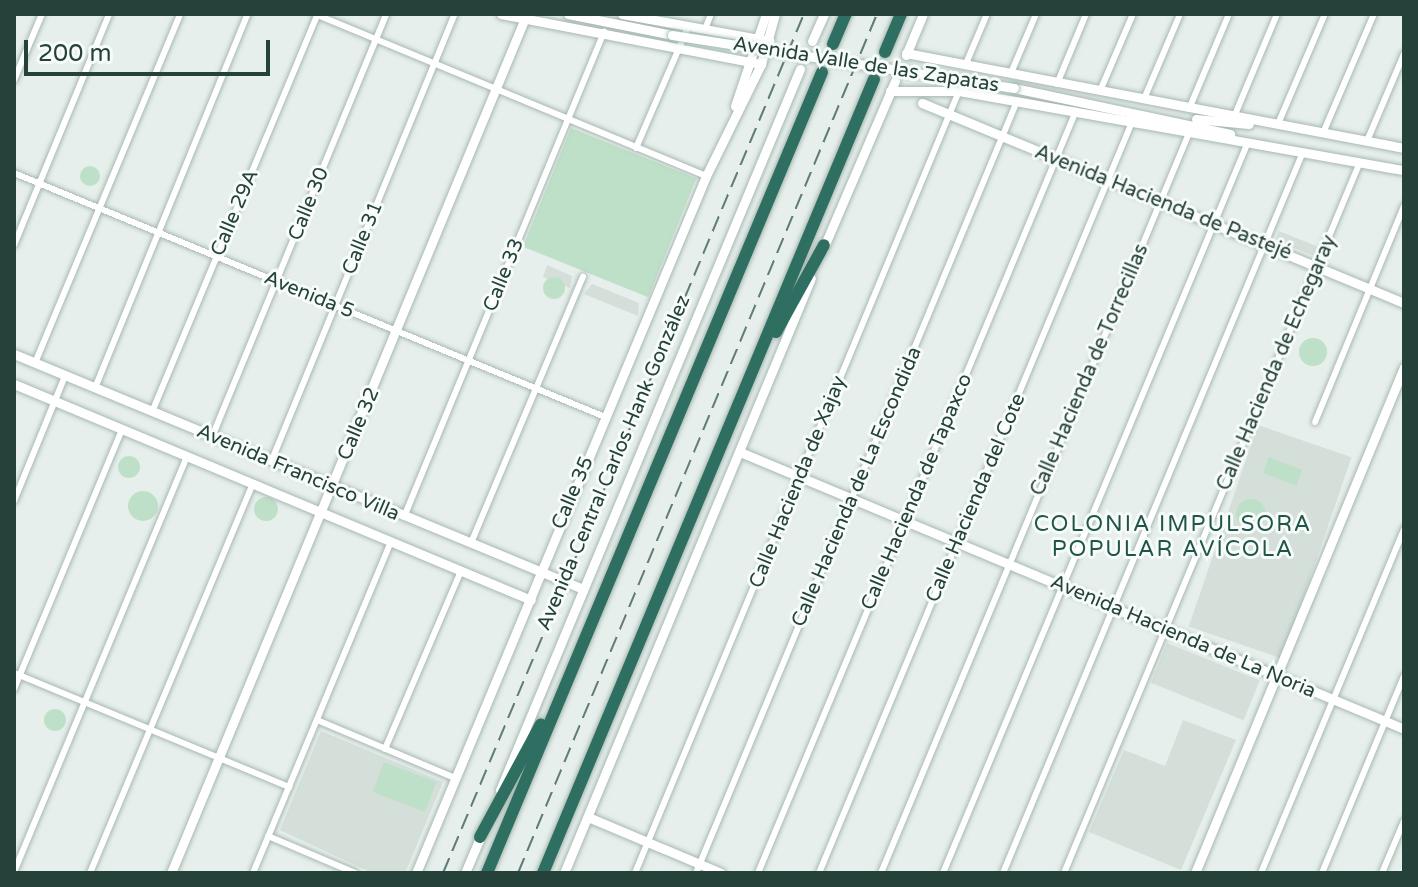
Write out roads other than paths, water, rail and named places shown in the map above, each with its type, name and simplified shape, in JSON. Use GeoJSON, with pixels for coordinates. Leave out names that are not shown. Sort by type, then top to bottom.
{"type":"FeatureCollection","features":[{"type":"Feature","properties":{"kind":"highway"},"geometry":{"type":"LineString","coordinates":[[833,44],[846,14]]}},
{"type":"Feature","properties":{"kind":"highway"},"geometry":{"type":"LineString","coordinates":[[885,52],[901,14]]}},
{"type":"Feature","properties":{"kind":"highway","name":"Avenida Central Carlos Hank González"},"geometry":{"type":"LineString","coordinates":[[487,873],[822,72]]}},
{"type":"Feature","properties":{"kind":"highway"},"geometry":{"type":"LineString","coordinates":[[543,873],[874,79]]}},
{"type":"Feature","properties":{"kind":"highway"},"geometry":{"type":"LineString","coordinates":[[762,350],[824,245]]}},
{"type":"Feature","properties":{"kind":"highway"},"geometry":{"type":"LineString","coordinates":[[480,837],[564,687]]}},
{"type":"Feature","properties":{"kind":"main road","name":"Avenida Valle de las Zapatas"},"geometry":{"type":"LineString","coordinates":[[501,14],[756,62]]}},
{"type":"Feature","properties":{"kind":"main road","name":"Avenida Valle de las Zapatas"},"geometry":{"type":"LineString","coordinates":[[568,14],[672,35],[1014,88],[1165,117],[1248,142]]}},
{"type":"Feature","properties":{"kind":"main road","name":"Avenida Valle de las Zapatas"},"geometry":{"type":"LineString","coordinates":[[622,14],[661,18],[716,33],[770,41]]}},
{"type":"Feature","properties":{"kind":"main road"},"geometry":{"type":"LineString","coordinates":[[757,39],[766,14]]}},
{"type":"Feature","properties":{"kind":"main road"},"geometry":{"type":"LineString","coordinates":[[770,41],[775,14]]}},
{"type":"Feature","properties":{"kind":"main road"},"geometry":{"type":"LineString","coordinates":[[812,41],[824,14]]}},
{"type":"Feature","properties":{"kind":"main road","name":"Avenida Valle de las Zapatas"},"geometry":{"type":"LineString","coordinates":[[923,14],[906,54],[1006,74],[1059,78],[1100,92],[1404,148]]}},
{"type":"Feature","properties":{"kind":"main road","name":"Calle 32"},"geometry":{"type":"LineString","coordinates":[[171,873],[398,332],[525,18]]}},
{"type":"Feature","properties":{"kind":"main road"},"geometry":{"type":"LineString","coordinates":[[709,53],[716,33]]}},
{"type":"Feature","properties":{"kind":"main road","name":"Calle 35"},"geometry":{"type":"LineString","coordinates":[[756,62],[757,39]]}},
{"type":"Feature","properties":{"kind":"main road","name":"Calle 35"},"geometry":{"type":"LineString","coordinates":[[416,873],[706,176],[756,62],[770,41]]}},
{"type":"Feature","properties":{"kind":"main road","name":"Avenida Central Carlos Hank González"},"geometry":{"type":"LineString","coordinates":[[465,873],[800,69]]}},
{"type":"Feature","properties":{"kind":"main road"},"geometry":{"type":"LineString","coordinates":[[995,97],[992,85],[1006,74]]}},
{"type":"Feature","properties":{"kind":"main road","name":"Avenida Valle de las Zapatas"},"geometry":{"type":"LineString","coordinates":[[824,245],[892,86],[959,91],[1404,170]]}},
{"type":"Feature","properties":{"kind":"main road","name":"Avenida Hacienda de Pastejé"},"geometry":{"type":"LineString","coordinates":[[922,103],[1404,303]]}},
{"type":"Feature","properties":{"kind":"main road","name":"Avenida Valle de las Zapatas"},"geometry":{"type":"LineString","coordinates":[[1165,117],[1278,124]]}},
{"type":"Feature","properties":{"kind":"main road"},"geometry":{"type":"LineString","coordinates":[[564,873],[824,245]]}},
{"type":"Feature","properties":{"kind":"main road","name":"Avenida Francisco Villa"},"geometry":{"type":"LineString","coordinates":[[14,354],[470,545],[583,589]]}},
{"type":"Feature","properties":{"kind":"main road"},"geometry":{"type":"LineString","coordinates":[[1195,873],[1404,367]]}},
{"type":"Feature","properties":{"kind":"main road","name":"Avenida Francisco Villa"},"geometry":{"type":"LineString","coordinates":[[14,384],[531,600]]}},
{"type":"Feature","properties":{"kind":"main road","name":"Avenida Hacienda de La Noria"},"geometry":{"type":"LineString","coordinates":[[740,452],[1404,729]]}},
{"type":"Feature","properties":{"kind":"main road"},"geometry":{"type":"LineString","coordinates":[[588,817],[648,842],[698,869],[721,873]]}},
{"type":"Feature","properties":{"kind":"street"},"geometry":{"type":"LineString","coordinates":[[14,80],[42,14]]}},
{"type":"Feature","properties":{"kind":"street"},"geometry":{"type":"LineString","coordinates":[[14,245],[109,14]]}},
{"type":"Feature","properties":{"kind":"street"},"geometry":{"type":"LineString","coordinates":[[35,363],[180,14]]}},
{"type":"Feature","properties":{"kind":"street"},"geometry":{"type":"LineString","coordinates":[[95,388],[248,14]]}},
{"type":"Feature","properties":{"kind":"street"},"geometry":{"type":"LineString","coordinates":[[317,14],[567,121],[706,176]]}},
{"type":"Feature","properties":{"kind":"street","name":"Calle 29A"},"geometry":{"type":"LineString","coordinates":[[152,412],[317,14]]}},
{"type":"Feature","properties":{"kind":"street","name":"Calle 30"},"geometry":{"type":"LineString","coordinates":[[212,437],[386,14]]}},
{"type":"Feature","properties":{"kind":"street","name":"Calle 31"},"geometry":{"type":"LineString","coordinates":[[271,462],[455,14]]}},
{"type":"Feature","properties":{"kind":"street"},"geometry":{"type":"LineString","coordinates":[[696,50],[711,14]]}},
{"type":"Feature","properties":{"kind":"street"},"geometry":{"type":"LineString","coordinates":[[965,66],[987,14]]}},
{"type":"Feature","properties":{"kind":"street"},"geometry":{"type":"LineString","coordinates":[[1006,74],[1036,14]]}},
{"type":"Feature","properties":{"kind":"street"},"geometry":{"type":"LineString","coordinates":[[1059,78],[1086,14]]}},
{"type":"Feature","properties":{"kind":"street"},"geometry":{"type":"LineString","coordinates":[[1100,92],[1133,14]]}},
{"type":"Feature","properties":{"kind":"street"},"geometry":{"type":"LineString","coordinates":[[1144,100],[1180,14]]}},
{"type":"Feature","properties":{"kind":"street"},"geometry":{"type":"LineString","coordinates":[[1189,109],[1229,14]]}},
{"type":"Feature","properties":{"kind":"street"},"geometry":{"type":"LineString","coordinates":[[1234,117],[1277,14]]}},
{"type":"Feature","properties":{"kind":"street"},"geometry":{"type":"LineString","coordinates":[[1278,124],[1325,14]]}},
{"type":"Feature","properties":{"kind":"street"},"geometry":{"type":"LineString","coordinates":[[1323,133],[1374,14]]}},
{"type":"Feature","properties":{"kind":"street"},"geometry":{"type":"LineString","coordinates":[[636,148],[688,27]]}},
{"type":"Feature","properties":{"kind":"street","name":"Calle 33"},"geometry":{"type":"LineString","coordinates":[[404,517],[604,32]]}},
{"type":"Feature","properties":{"kind":"street"},"geometry":{"type":"LineString","coordinates":[[1367,141],[1404,54]]}},
{"type":"Feature","properties":{"kind":"street","name":"Calle Hacienda de Xajay"},"geometry":{"type":"LineString","coordinates":[[635,873],[959,91]]}},
{"type":"Feature","properties":{"kind":"street","name":"Calle Hacienda de La Escondida"},"geometry":{"type":"LineString","coordinates":[[698,869],[1017,101]]}},
{"type":"Feature","properties":{"kind":"street","name":"Calle Hacienda de Tapaxco"},"geometry":{"type":"LineString","coordinates":[[758,873],[1076,111]]}},
{"type":"Feature","properties":{"kind":"street","name":"Calle Hacienda del Cote"},"geometry":{"type":"LineString","coordinates":[[819,873],[1132,122]]}},
{"type":"Feature","properties":{"kind":"street","name":"Calle Hacienda de Torrecillas"},"geometry":{"type":"LineString","coordinates":[[881,873],[1189,133]]}},
{"type":"Feature","properties":{"kind":"street"},"geometry":{"type":"LineString","coordinates":[[943,873],[1248,142]]}},
{"type":"Feature","properties":{"kind":"street"},"geometry":{"type":"LineString","coordinates":[[1003,873],[1303,152]]}},
{"type":"Feature","properties":{"kind":"street","name":"Calle Hacienda de Echegaray"},"geometry":{"type":"LineString","coordinates":[[1064,873],[1360,162]]}},
{"type":"Feature","properties":{"kind":"street","name":"Avenida 5"},"geometry":{"type":"LineString","coordinates":[[14,173],[605,417]]}},
{"type":"Feature","properties":{"kind":"street"},"geometry":{"type":"LineString","coordinates":[[1315,422],[1404,206]]}},
{"type":"Feature","properties":{"kind":"street"},"geometry":{"type":"LineString","coordinates":[[470,545],[583,277]]}},
{"type":"Feature","properties":{"kind":"street"},"geometry":{"type":"LineString","coordinates":[[14,501],[65,376]]}},
{"type":"Feature","properties":{"kind":"street"},"geometry":{"type":"LineString","coordinates":[[14,689],[17,674],[122,429]]}},
{"type":"Feature","properties":{"kind":"street"},"geometry":{"type":"LineString","coordinates":[[14,872],[187,456]]}},
{"type":"Feature","properties":{"kind":"street"},"geometry":{"type":"LineString","coordinates":[[90,873],[253,484]]}},
{"type":"Feature","properties":{"kind":"street"},"geometry":{"type":"LineString","coordinates":[[1261,873],[1404,529]]}},
{"type":"Feature","properties":{"kind":"street"},"geometry":{"type":"LineString","coordinates":[[253,873],[391,542]]}},
{"type":"Feature","properties":{"kind":"street"},"geometry":{"type":"LineString","coordinates":[[385,749],[461,571]]}},
{"type":"Feature","properties":{"kind":"street"},"geometry":{"type":"LineString","coordinates":[[17,674],[289,787]]}},
{"type":"Feature","properties":{"kind":"street"},"geometry":{"type":"LineString","coordinates":[[1322,873],[1404,676]]}},
{"type":"Feature","properties":{"kind":"street"},"geometry":{"type":"LineString","coordinates":[[317,720],[455,778]]}},
{"type":"Feature","properties":{"kind":"street"},"geometry":{"type":"LineString","coordinates":[[1382,873],[1404,821]]}},
{"type":"Feature","properties":{"kind":"street"},"geometry":{"type":"LineString","coordinates":[[268,836],[336,869],[355,873]]}},
{"type":"Feature","properties":{"kind":"railway"},"geometry":{"type":"LineString","coordinates":[[443,873],[804,14]]}},
{"type":"Feature","properties":{"kind":"railway"},"geometry":{"type":"LineString","coordinates":[[518,873],[877,14]]}},
{"type":"Feature","properties":{"kind":"district","name":"COLONIA IMPULSORA POPULAR AVÍCOLA"},"geometry":{"type":"Point","coordinates":[1173,536]}}]}
